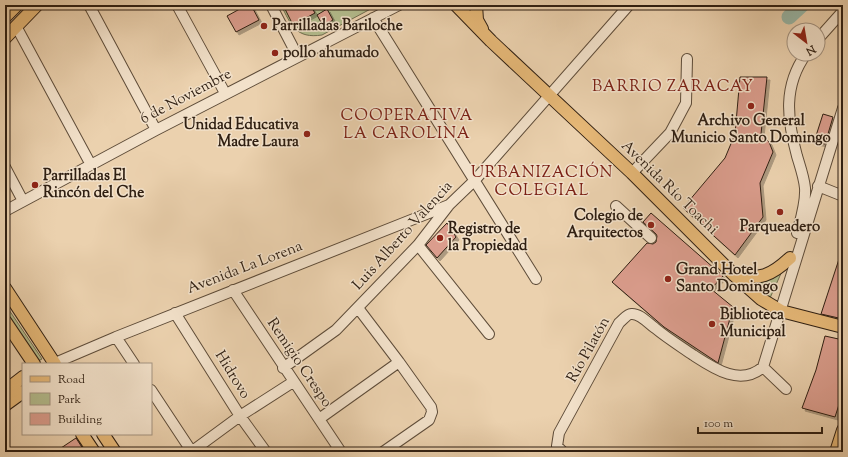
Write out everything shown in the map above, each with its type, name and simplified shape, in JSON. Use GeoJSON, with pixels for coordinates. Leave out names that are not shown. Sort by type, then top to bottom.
{"type":"FeatureCollection","features":[{"type":"Feature","properties":{"kind":"main road"},"geometry":{"type":"LineString","coordinates":[[5,17],[17,5]]}},
{"type":"Feature","properties":{"kind":"main road"},"geometry":{"type":"LineString","coordinates":[[5,38],[37,5]]}},
{"type":"Feature","properties":{"kind":"main road","name":"Avenida Río Toachi"},"geometry":{"type":"LineString","coordinates":[[456,5],[491,41],[632,173],[734,275],[765,302],[781,311],[843,327]]}},
{"type":"Feature","properties":{"kind":"main road","name":"Avenida Río Toachi"},"geometry":{"type":"LineString","coordinates":[[476,5],[477,20],[491,41]]}},
{"type":"Feature","properties":{"kind":"main road"},"geometry":{"type":"LineString","coordinates":[[734,275],[749,277],[765,276],[779,268],[790,258]]}},
{"type":"Feature","properties":{"kind":"main road"},"geometry":{"type":"LineString","coordinates":[[5,288],[53,363]]}},
{"type":"Feature","properties":{"kind":"main road"},"geometry":{"type":"LineString","coordinates":[[5,321],[33,363]]}},
{"type":"Feature","properties":{"kind":"main road"},"geometry":{"type":"LineString","coordinates":[[5,391],[22,378]]}},
{"type":"Feature","properties":{"kind":"main road"},"geometry":{"type":"LineString","coordinates":[[5,406],[22,393]]}},
{"type":"Feature","properties":{"kind":"main road"},"geometry":{"type":"LineString","coordinates":[[836,452],[843,430]]}},
{"type":"Feature","properties":{"kind":"main road"},"geometry":{"type":"LineString","coordinates":[[83,435],[94,452]]}},
{"type":"Feature","properties":{"kind":"main road"},"geometry":{"type":"LineString","coordinates":[[104,435],[115,452]]}},
{"type":"Feature","properties":{"kind":"street"},"geometry":{"type":"LineString","coordinates":[[89,5],[156,130]]}},
{"type":"Feature","properties":{"kind":"street"},"geometry":{"type":"LineString","coordinates":[[177,5],[225,93]]}},
{"type":"Feature","properties":{"kind":"street"},"geometry":{"type":"LineString","coordinates":[[271,5],[298,57]]}},
{"type":"Feature","properties":{"kind":"street","name":"6 de Noviembre"},"geometry":{"type":"LineString","coordinates":[[5,211],[225,93],[373,18],[386,9],[399,5]]}},
{"type":"Feature","properties":{"kind":"street","name":"Luis Alberto Valencia"},"geometry":{"type":"LineString","coordinates":[[283,368],[336,330],[358,308],[418,245],[448,205],[474,180],[629,5]]}},
{"type":"Feature","properties":{"kind":"street"},"geometry":{"type":"LineString","coordinates":[[826,30],[843,11]]}},
{"type":"Feature","properties":{"kind":"street"},"geometry":{"type":"LineString","coordinates":[[373,18],[536,279]]}},
{"type":"Feature","properties":{"kind":"street"},"geometry":{"type":"LineString","coordinates":[[16,26],[90,165]]}},
{"type":"Feature","properties":{"kind":"street"},"geometry":{"type":"LineString","coordinates":[[632,173],[670,134],[686,104],[686,59]]}},
{"type":"Feature","properties":{"kind":"street"},"geometry":{"type":"LineString","coordinates":[[781,311],[782,288],[802,217],[805,193],[790,126],[788,105],[792,82],[802,62]]}},
{"type":"Feature","properties":{"kind":"street"},"geometry":{"type":"LineString","coordinates":[[786,389],[762,367],[781,311],[843,108]]}},
{"type":"Feature","properties":{"kind":"street"},"geometry":{"type":"LineString","coordinates":[[5,167],[23,201]]}},
{"type":"Feature","properties":{"kind":"street"},"geometry":{"type":"LineString","coordinates":[[818,186],[843,196]]}},
{"type":"Feature","properties":{"kind":"street","name":"Avenida La Lorena"},"geometry":{"type":"LineString","coordinates":[[56,363],[175,313],[448,205]]}},
{"type":"Feature","properties":{"kind":"street"},"geometry":{"type":"LineString","coordinates":[[616,206],[651,238]]}},
{"type":"Feature","properties":{"kind":"street"},"geometry":{"type":"LineString","coordinates":[[418,245],[489,334]]}},
{"type":"Feature","properties":{"kind":"street","name":"Remigio Crespo"},"geometry":{"type":"LineString","coordinates":[[233,290],[283,368],[341,452]]}},
{"type":"Feature","properties":{"kind":"street"},"geometry":{"type":"LineString","coordinates":[[358,308],[399,362],[431,407],[432,412],[428,420],[383,452]]}},
{"type":"Feature","properties":{"kind":"street","name":"Hidrovo"},"geometry":{"type":"LineString","coordinates":[[175,313],[240,416],[266,452]]}},
{"type":"Feature","properties":{"kind":"street","name":"Río Pilatón"},"geometry":{"type":"LineString","coordinates":[[564,452],[557,446],[559,433],[620,323],[627,315],[632,314],[638,316],[667,338],[718,371],[732,375],[747,375],[757,372],[762,367]]}},
{"type":"Feature","properties":{"kind":"street"},"geometry":{"type":"LineString","coordinates":[[116,337],[133,363]]}},
{"type":"Feature","properties":{"kind":"street"},"geometry":{"type":"LineString","coordinates":[[319,419],[399,362]]}},
{"type":"Feature","properties":{"kind":"street"},"geometry":{"type":"LineString","coordinates":[[152,392],[192,452],[240,416],[293,382]]}},
{"type":"Feature","properties":{"kind":"green space"},"geometry":{"type":"Polygon","coordinates":[[[281,5],[378,5],[322,35],[313,36],[300,33],[288,19],[281,5]]]}},
{"type":"Feature","properties":{"kind":"green space"},"geometry":{"type":"Polygon","coordinates":[[[783,269],[770,298],[754,284],[771,278],[783,269]]]}},
{"type":"Feature","properties":{"kind":"green space"},"geometry":{"type":"Polygon","coordinates":[[[5,304],[42,359],[38,361],[5,311],[5,304]]]}},
{"type":"Feature","properties":{"kind":"building"},"geometry":{"type":"Polygon","coordinates":[[[247,5],[251,5],[259,20],[236,32],[227,16],[247,5]]]}},
{"type":"Feature","properties":{"kind":"building"},"geometry":{"type":"Polygon","coordinates":[[[294,5],[310,5],[315,13],[293,25],[285,9],[294,5]]]}},
{"type":"Feature","properties":{"kind":"building"},"geometry":{"type":"Polygon","coordinates":[[[327,9],[333,20],[323,26],[317,15],[327,9]]]}},
{"type":"Feature","properties":{"kind":"building"},"geometry":{"type":"Polygon","coordinates":[[[740,77],[767,77],[761,134],[769,142],[773,152],[760,183],[763,217],[735,255],[683,208],[725,158],[735,134],[740,77]]]}},
{"type":"Feature","properties":{"kind":"building"},"geometry":{"type":"Polygon","coordinates":[[[823,114],[833,117],[825,144],[814,142],[823,114]]]}},
{"type":"Feature","properties":{"kind":"building","name":"Grand Hotel Santo Domingo"},"geometry":{"type":"Polygon","coordinates":[[[651,213],[723,276],[711,289],[733,307],[718,363],[664,327],[612,282],[647,243],[653,244],[656,242],[656,234],[643,222],[651,213]]]}},
{"type":"Feature","properties":{"kind":"building","name":"Registro de la Propiedad"},"geometry":{"type":"Polygon","coordinates":[[[447,223],[456,237],[437,258],[426,245],[447,223]]]}},
{"type":"Feature","properties":{"kind":"building"},"geometry":{"type":"Polygon","coordinates":[[[842,250],[843,251],[843,319],[821,314],[842,250]]]}},
{"type":"Feature","properties":{"kind":"building"},"geometry":{"type":"Polygon","coordinates":[[[825,336],[843,340],[843,392],[835,417],[802,408],[816,370],[825,336]]]}},
{"type":"Feature","properties":{"kind":"building"},"geometry":{"type":"Polygon","coordinates":[[[76,438],[85,452],[55,452],[76,438]]]}},
{"type":"Feature","properties":{"kind":"waterway"},"geometry":{"type":"LineString","coordinates":[[789,17],[802,5]]}},
{"type":"Feature","properties":{"kind":"place","name":"Parrilladas Bariloche"},"geometry":{"type":"Point","coordinates":[264,26]}},
{"type":"Feature","properties":{"kind":"place","name":"pollo ahumado"},"geometry":{"type":"Point","coordinates":[275,53]}},
{"type":"Feature","properties":{"kind":"place","name":"Archivo General Municio Santo Domingo"},"geometry":{"type":"Point","coordinates":[751,106]}},
{"type":"Feature","properties":{"kind":"place","name":"Unidad Educativa Madre Laura"},"geometry":{"type":"Point","coordinates":[307,134]}},
{"type":"Feature","properties":{"kind":"place","name":"Parrilladas El Rincón del Che"},"geometry":{"type":"Point","coordinates":[35,185]}},
{"type":"Feature","properties":{"kind":"place","name":"Parqueadero"},"geometry":{"type":"Point","coordinates":[780,212]}},
{"type":"Feature","properties":{"kind":"place","name":"Colegio de Arquitectos"},"geometry":{"type":"Point","coordinates":[651,225]}},
{"type":"Feature","properties":{"kind":"place","name":"Registro de la Propiedad"},"geometry":{"type":"Point","coordinates":[440,238]}},
{"type":"Feature","properties":{"kind":"place","name":"Grand Hotel Santo Domingo"},"geometry":{"type":"Point","coordinates":[668,279]}},
{"type":"Feature","properties":{"kind":"place","name":"Biblioteca Municipal"},"geometry":{"type":"Point","coordinates":[712,324]}},
{"type":"Feature","properties":{"kind":"district","name":"BARRIO ZARACAY"},"geometry":{"type":"Point","coordinates":[673,87]}},
{"type":"Feature","properties":{"kind":"district","name":"COOPERATIVA LA CAROLINA"},"geometry":{"type":"Point","coordinates":[407,125]}},
{"type":"Feature","properties":{"kind":"district","name":"URBANIZACIÓN COLEGIAL"},"geometry":{"type":"Point","coordinates":[542,182]}}]}
